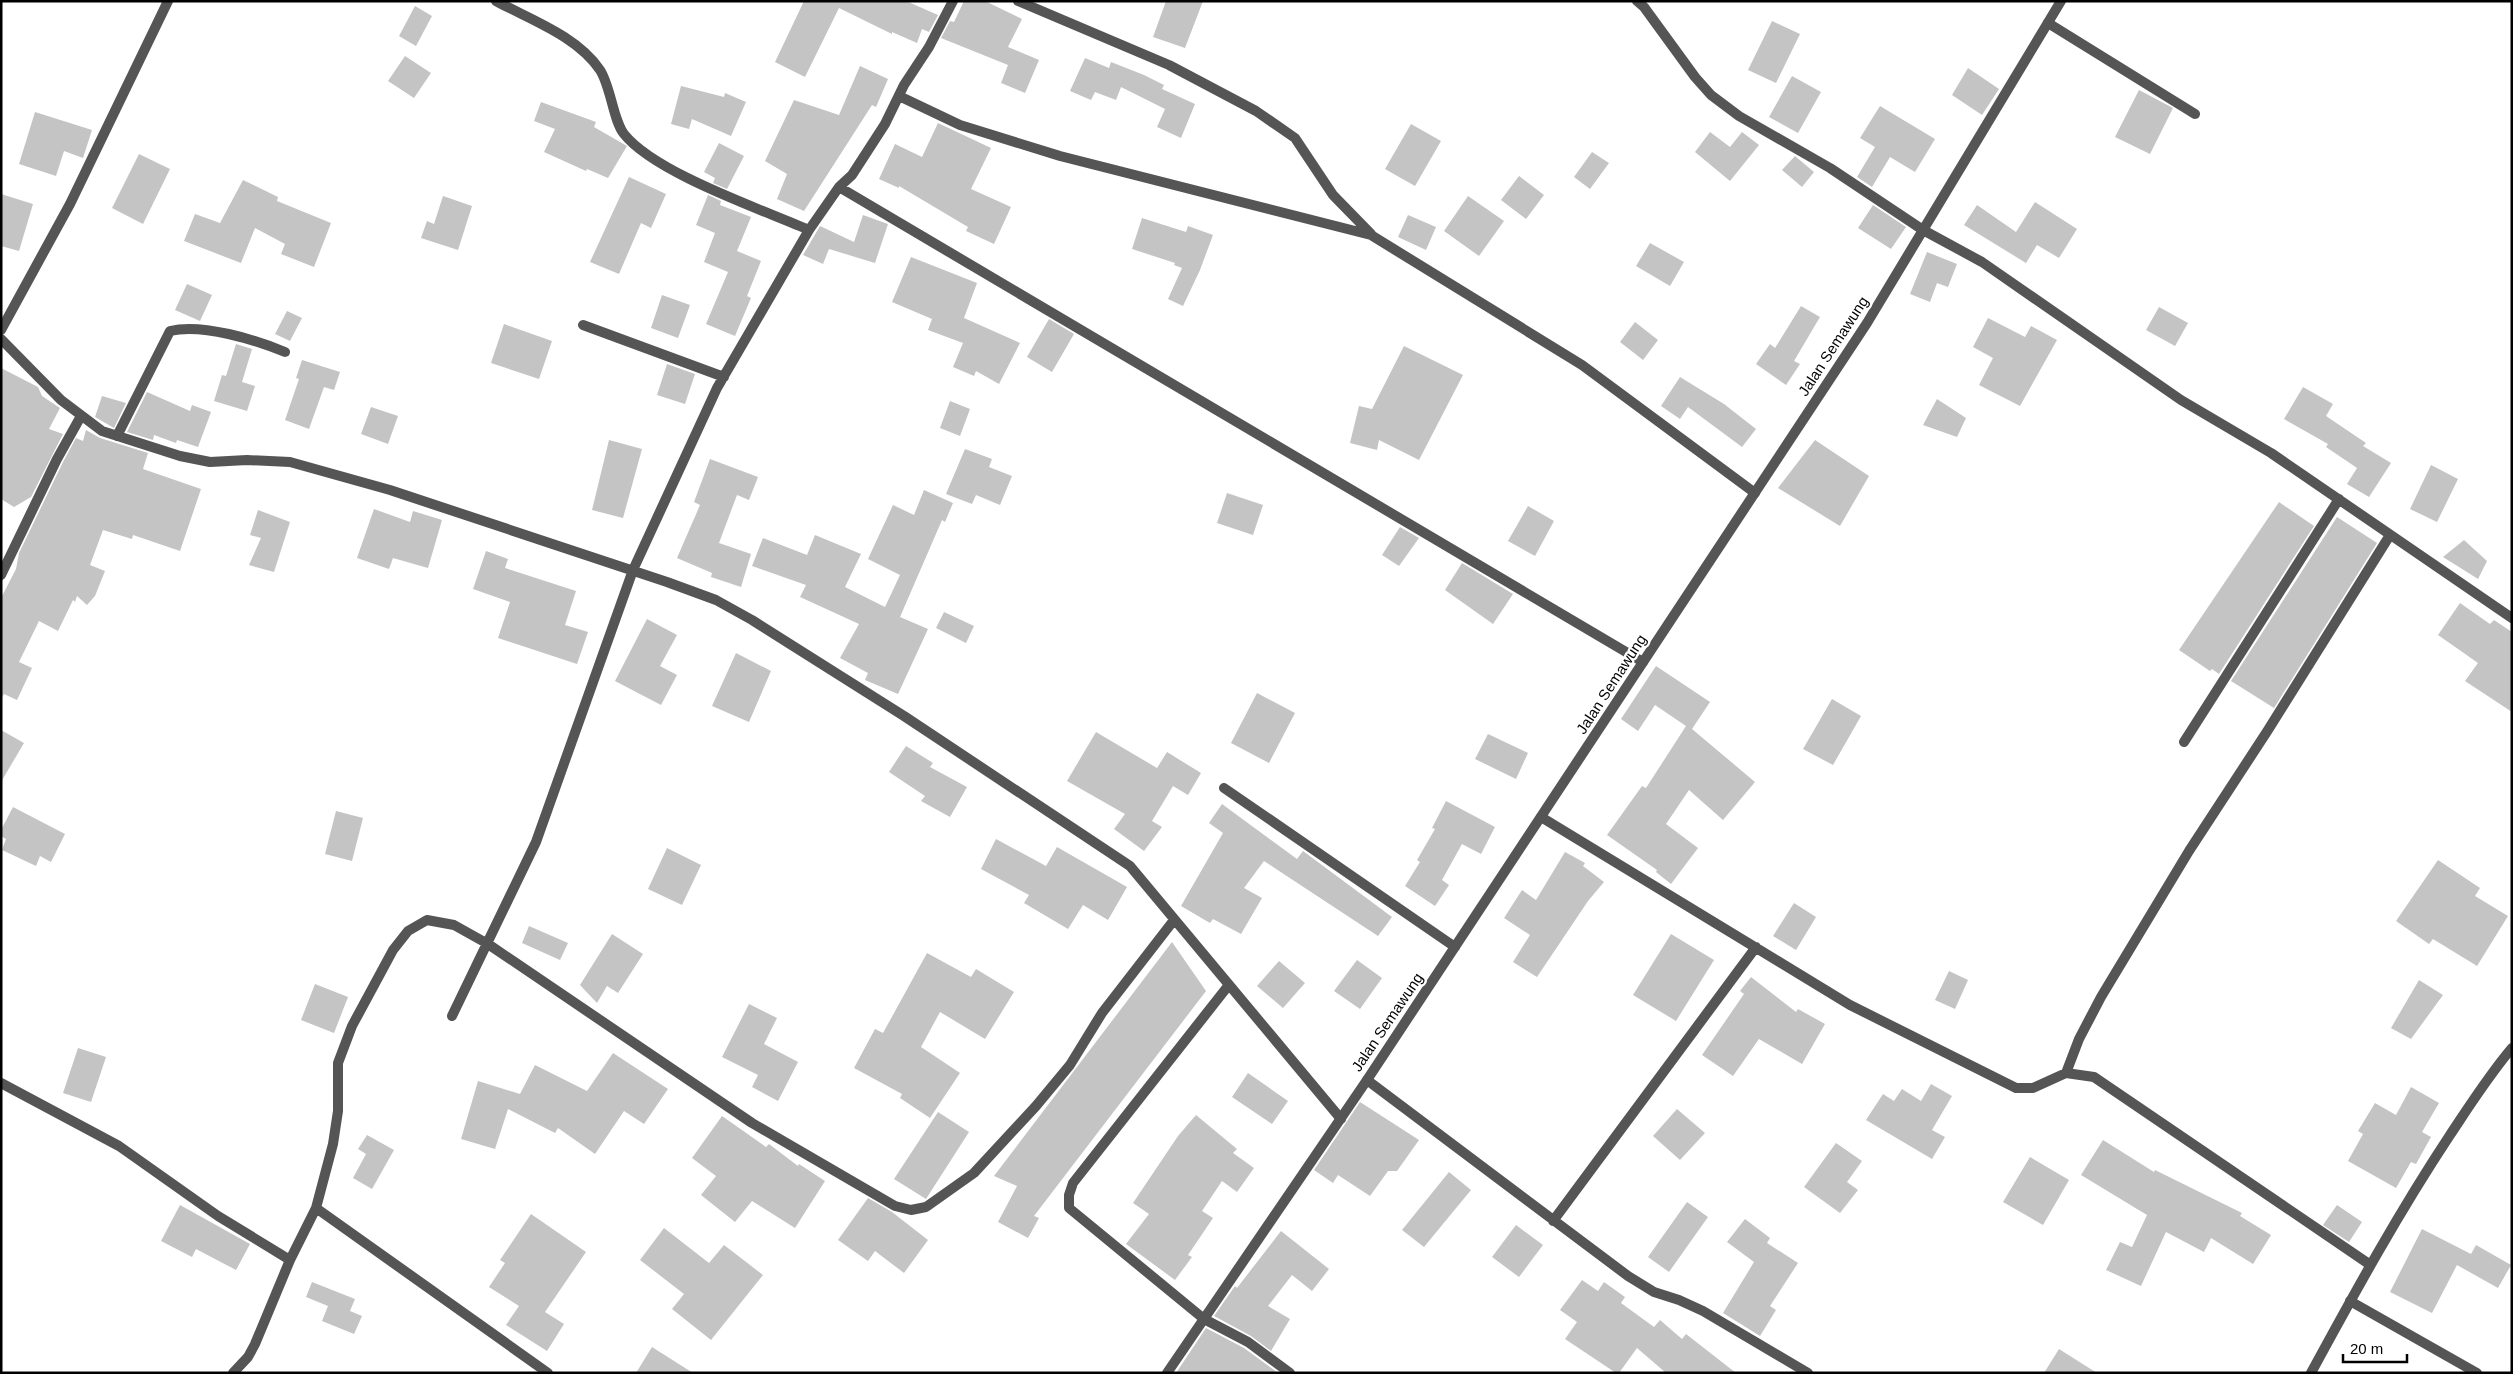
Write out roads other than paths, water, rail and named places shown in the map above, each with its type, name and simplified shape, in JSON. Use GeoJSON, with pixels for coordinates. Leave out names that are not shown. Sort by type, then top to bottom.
{"type":"FeatureCollection","features":[{"type":"Feature","properties":{"kind":"street"},"geometry":{"type":"LineString","coordinates":[[1,330],[70,204],[168,1]]}},
{"type":"Feature","properties":{"kind":"street"},"geometry":{"type":"LineString","coordinates":[[496,1],[579,47],[600,71],[623,133],[646,154],[692,180],[809,230]]}},
{"type":"Feature","properties":{"kind":"street"},"geometry":{"type":"LineString","coordinates":[[452,1016],[536,842],[633,570],[724,377],[809,230],[839,187],[857,169],[885,124],[953,1]]}},
{"type":"Feature","properties":{"kind":"street"},"geometry":{"type":"LineString","coordinates":[[1018,1],[1169,64],[1256,111],[1292,134],[1332,195],[1371,235],[1582,365],[1755,493]]}},
{"type":"Feature","properties":{"kind":"street"},"geometry":{"type":"LineString","coordinates":[[1637,1],[1644,7],[1695,77],[1711,95],[1768,134],[1830,168],[1923,230],[1982,262],[2181,400],[2271,453],[2512,618]]}},
{"type":"Feature","properties":{"kind":"street","name":"Jalan Semawung"},"geometry":{"type":"LineString","coordinates":[[1167,1373],[1367,1080],[1867,323],[2061,1]]}},
{"type":"Feature","properties":{"kind":"street"},"geometry":{"type":"LineString","coordinates":[[2048,23],[2195,114]]}},
{"type":"Feature","properties":{"kind":"street"},"geometry":{"type":"LineString","coordinates":[[899,96],[960,125],[1060,156],[1371,235]]}},
{"type":"Feature","properties":{"kind":"street"},"geometry":{"type":"LineString","coordinates":[[839,187],[1643,662]]}},
{"type":"Feature","properties":{"kind":"street"},"geometry":{"type":"LineString","coordinates":[[583,324],[724,377]]}},
{"type":"Feature","properties":{"kind":"street"},"geometry":{"type":"LineString","coordinates":[[118,436],[170,331],[198,330],[236,336],[286,352]]}},
{"type":"Feature","properties":{"kind":"street"},"geometry":{"type":"LineString","coordinates":[[1,339],[61,400],[102,431],[180,456],[210,462],[247,460],[290,462],[448,507],[716,600],[791,644],[834,674],[904,716],[1130,866],[1228,986],[1341,1119]]}},
{"type":"Feature","properties":{"kind":"street"},"geometry":{"type":"LineString","coordinates":[[1,575],[57,459],[81,416]]}},
{"type":"Feature","properties":{"kind":"street"},"geometry":{"type":"LineString","coordinates":[[2184,742],[2339,499]]}},
{"type":"Feature","properties":{"kind":"street"},"geometry":{"type":"LineString","coordinates":[[2066,1073],[2079,1039],[2101,997],[2189,850],[2268,730],[2390,535]]}},
{"type":"Feature","properties":{"kind":"street"},"geometry":{"type":"LineString","coordinates":[[1224,788],[1455,947]]}},
{"type":"Feature","properties":{"kind":"street"},"geometry":{"type":"LineString","coordinates":[[1541,817],[1850,1005],[2016,1088],[2034,1088],[2066,1073],[2094,1077],[2369,1264]]}},
{"type":"Feature","properties":{"kind":"street"},"geometry":{"type":"LineString","coordinates":[[234,1373],[248,1357],[255,1344],[290,1260],[316,1208],[333,1144],[338,1111],[338,1063],[352,1026],[393,950],[408,931],[427,920],[454,925],[488,944],[752,1123],[895,1206],[911,1210],[926,1208],[974,1172],[1036,1106],[1070,1065],[1102,1013],[1174,920]]}},
{"type":"Feature","properties":{"kind":"street"},"geometry":{"type":"LineString","coordinates":[[1553,1221],[1756,947]]}},
{"type":"Feature","properties":{"kind":"street"},"geometry":{"type":"LineString","coordinates":[[1228,986],[1073,1183],[1069,1195],[1071,1212],[1204,1319],[1248,1342],[1290,1373]]}},
{"type":"Feature","properties":{"kind":"street"},"geometry":{"type":"LineString","coordinates":[[2311,1373],[2369,1264],[2424,1174],[2492,1072],[2512,1048]]}},
{"type":"Feature","properties":{"kind":"street"},"geometry":{"type":"LineString","coordinates":[[1367,1080],[1553,1221],[1646,1288],[1703,1311],[1808,1373]]}},
{"type":"Feature","properties":{"kind":"street"},"geometry":{"type":"LineString","coordinates":[[1,1083],[119,1146],[218,1216],[290,1260]]}},
{"type":"Feature","properties":{"kind":"street"},"geometry":{"type":"LineString","coordinates":[[316,1208],[548,1373]]}},
{"type":"Feature","properties":{"kind":"street"},"geometry":{"type":"LineString","coordinates":[[2350,1301],[2477,1373]]}}]}
